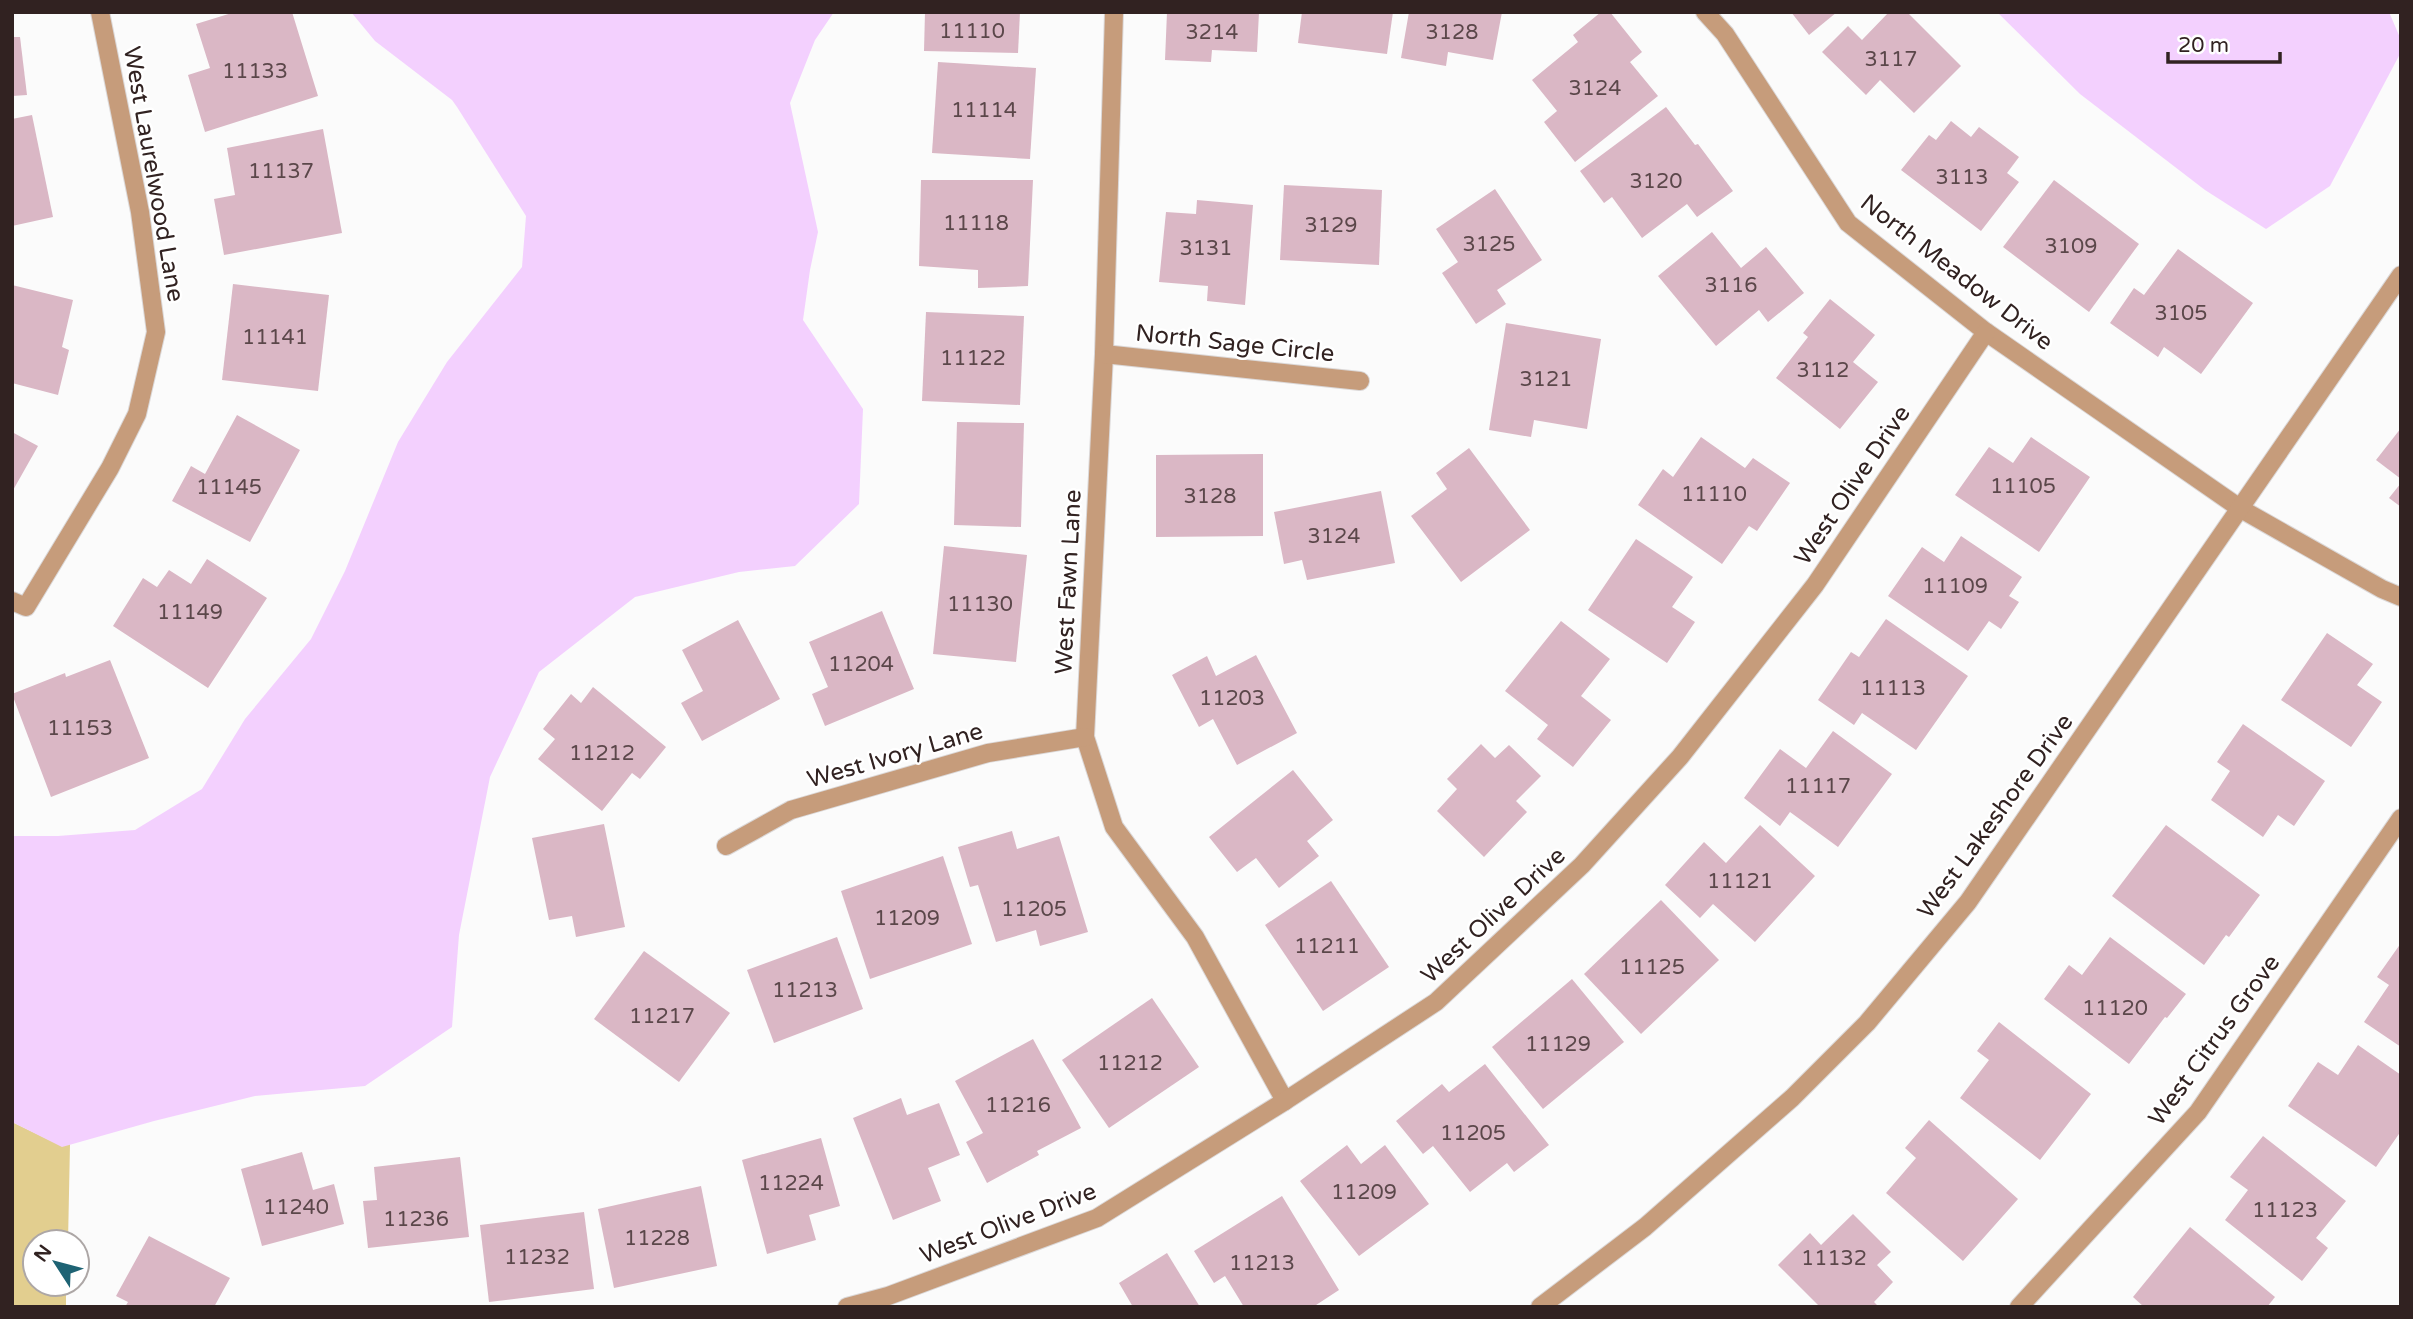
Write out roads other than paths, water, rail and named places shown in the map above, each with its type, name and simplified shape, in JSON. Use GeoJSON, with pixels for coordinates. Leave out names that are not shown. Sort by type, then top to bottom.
{"type":"FeatureCollection","features":[{"type":"Feature","properties":{"kind":"street","name":"West Laurelwood Lane"},"geometry":{"type":"LineString","coordinates":[[19,604],[110,468],[137,414],[156,332],[140,212],[100,12]]}},
{"type":"Feature","properties":{"kind":"street","name":"West Fawn Lane"},"geometry":{"type":"LineString","coordinates":[[1114,12],[1104,354],[1086,737],[1114,827],[1195,937],[1286,1101]]}},
{"type":"Feature","properties":{"kind":"street","name":"North Meadow Drive"},"geometry":{"type":"LineString","coordinates":[[1705,12],[1725,34],[1848,223],[1986,332],[2241,509],[2382,589],[2401,597]]}},
{"type":"Feature","properties":{"kind":"street","name":"West Lakeshore Drive"},"geometry":{"type":"LineString","coordinates":[[1540,1307],[1645,1227],[1792,1098],[1867,1023],[1968,902],[2401,275]]}},
{"type":"Feature","properties":{"kind":"street","name":"West Olive Drive"},"geometry":{"type":"LineString","coordinates":[[846,1307],[890,1301],[1097,1218],[1286,1101],[1436,1002],[1582,864],[1680,757],[1815,585],[1986,332]]}},
{"type":"Feature","properties":{"kind":"street","name":"North Sage Circle"},"geometry":{"type":"LineString","coordinates":[[1104,354],[1360,381]]}},
{"type":"Feature","properties":{"kind":"street","name":"West Ivory Lane"},"geometry":{"type":"LineString","coordinates":[[726,846],[791,810],[988,753],[1086,737]]}},
{"type":"Feature","properties":{"kind":"street","name":"West Citrus Grove"},"geometry":{"type":"LineString","coordinates":[[2019,1307],[2198,1112],[2401,818]]}}]}
